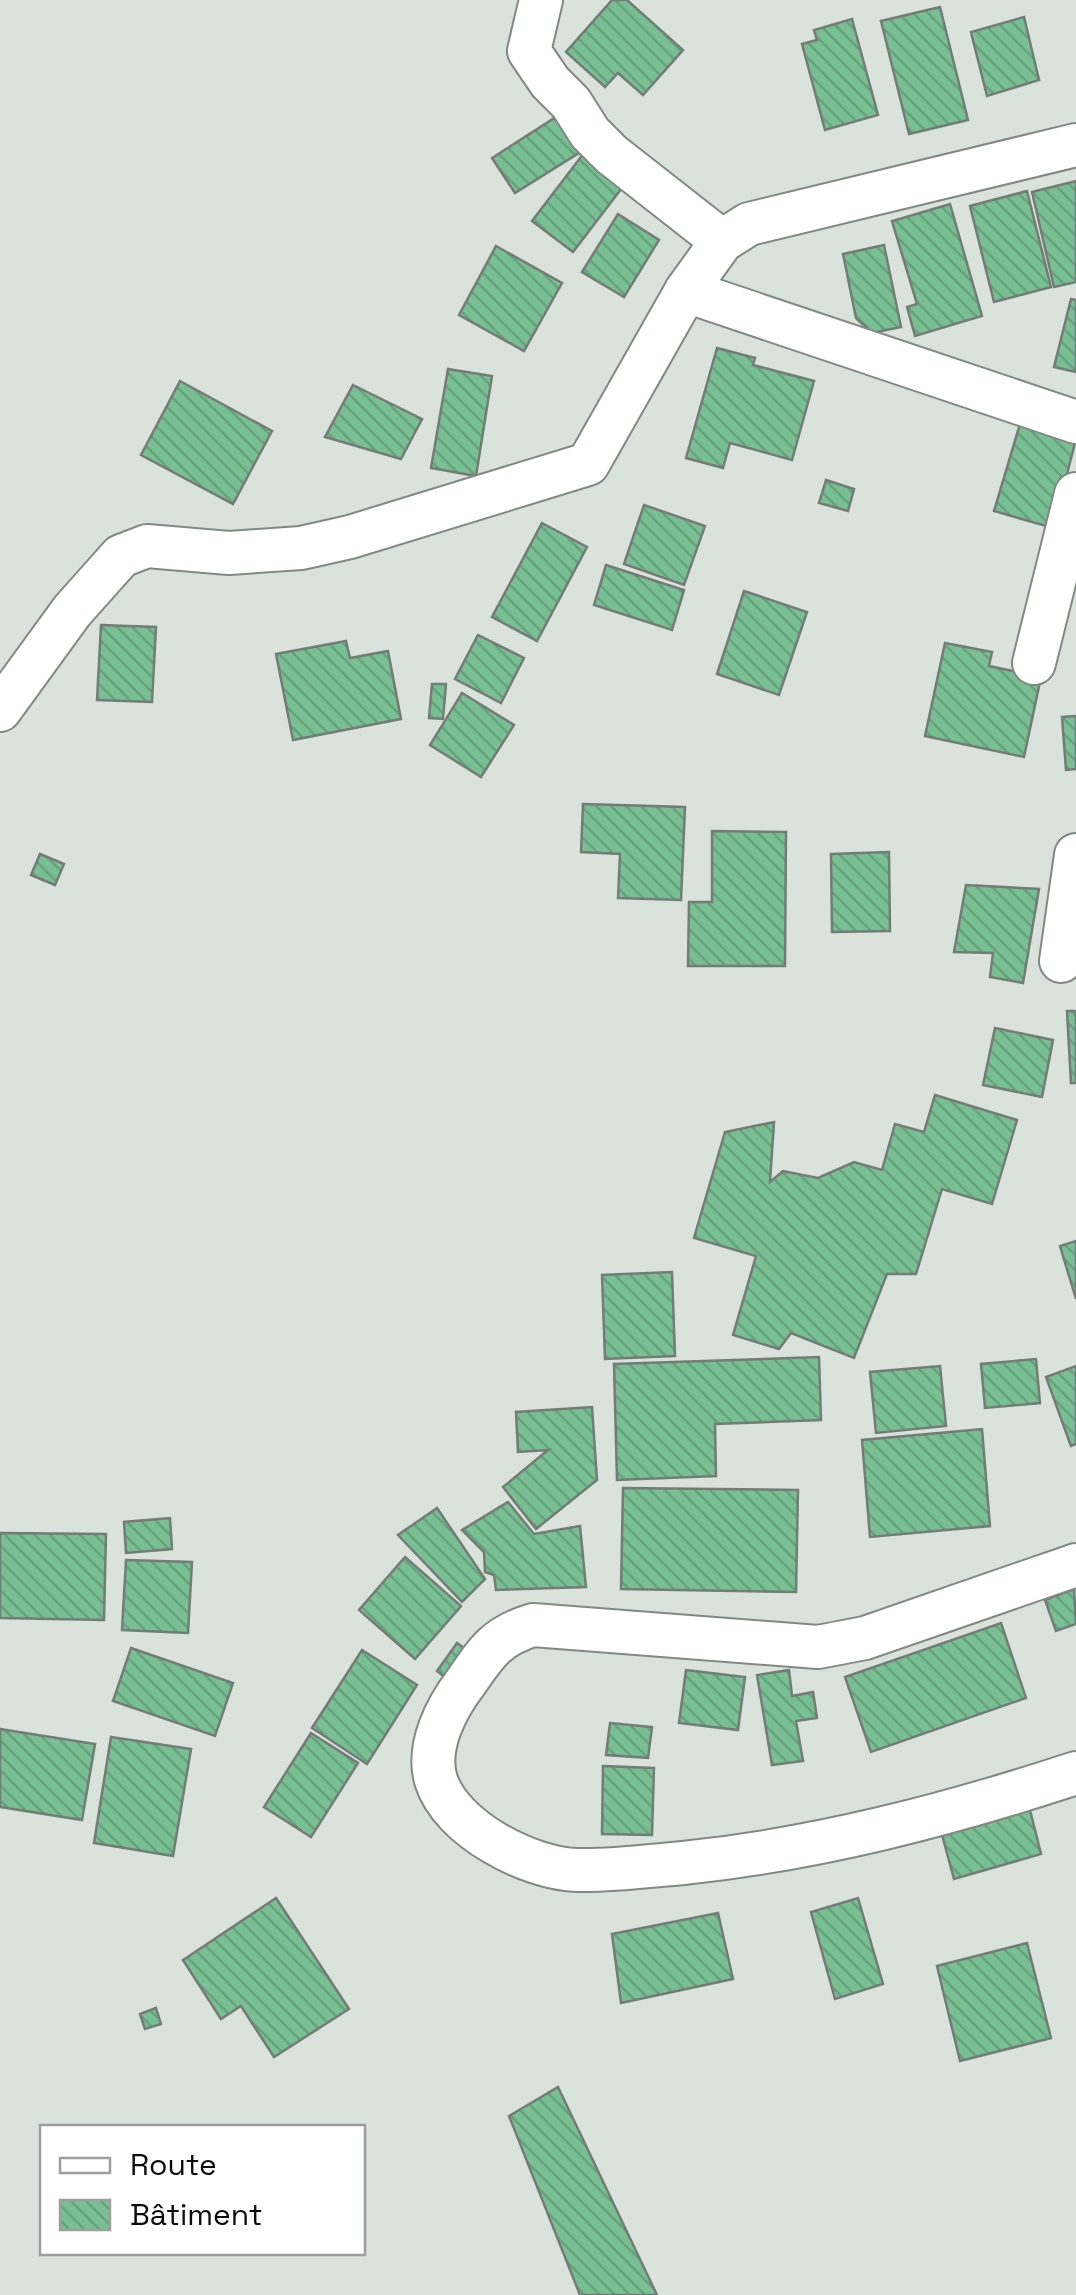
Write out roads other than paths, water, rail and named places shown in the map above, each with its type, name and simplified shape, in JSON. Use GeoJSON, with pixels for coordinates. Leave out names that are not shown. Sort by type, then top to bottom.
{"type":"FeatureCollection","features":[{"type":"Feature","properties":{"kind":"street"},"geometry":{"type":"LineString","coordinates":[[542,0],[529,51],[550,82],[611,154],[722,241]]}},
{"type":"Feature","properties":{"kind":"street"},"geometry":{"type":"LineString","coordinates":[[0,710],[72,610],[121,556],[147,546],[229,553],[301,548],[350,538],[588,464],[686,292],[722,241],[749,224],[1076,145]]}},
{"type":"Feature","properties":{"kind":"street"},"geometry":{"type":"LineString","coordinates":[[686,292],[1076,422]]}},
{"type":"Feature","properties":{"kind":"street"},"geometry":{"type":"LineString","coordinates":[[1034,663],[1076,494]]}},
{"type":"Feature","properties":{"kind":"street"},"geometry":{"type":"LineString","coordinates":[[1061,961],[1076,856]]}},
{"type":"Feature","properties":{"kind":"street"},"geometry":{"type":"LineString","coordinates":[[1076,1566],[864,1638],[818,1647],[533,1626],[506,1634],[481,1660],[455,1696],[435,1740],[436,1780],[456,1814],[532,1863],[575,1870],[675,1864],[783,1850],[959,1810],[1076,1774]]}}]}
